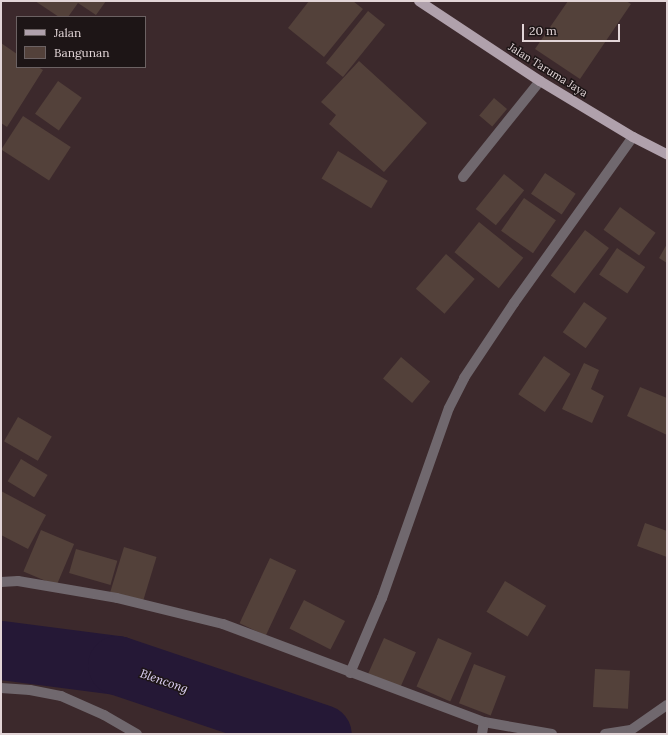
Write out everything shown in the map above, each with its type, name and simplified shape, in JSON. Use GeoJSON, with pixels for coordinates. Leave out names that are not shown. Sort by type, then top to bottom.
{"type":"FeatureCollection","features":[{"type":"Feature","properties":{"kind":"main road","name":"Jalan Taruma Jaya"},"geometry":{"type":"LineString","coordinates":[[419,1],[540,81],[633,137],[667,154]]}},
{"type":"Feature","properties":{"kind":"street"},"geometry":{"type":"LineString","coordinates":[[463,177],[540,81]]}},
{"type":"Feature","properties":{"kind":"street"},"geometry":{"type":"LineString","coordinates":[[350,673],[382,598],[449,408],[464,378],[514,303],[633,137]]}},
{"type":"Feature","properties":{"kind":"street"},"geometry":{"type":"LineString","coordinates":[[1,582],[18,581],[117,598],[223,624],[350,673],[484,722],[552,734]]}},
{"type":"Feature","properties":{"kind":"street"},"geometry":{"type":"LineString","coordinates":[[1,688],[30,690],[61,696],[104,715],[138,734]]}},
{"type":"Feature","properties":{"kind":"street"},"geometry":{"type":"LineString","coordinates":[[605,734],[631,730],[667,705]]}},
{"type":"Feature","properties":{"kind":"street"},"geometry":{"type":"LineString","coordinates":[[482,734],[484,722]]}},
{"type":"Feature","properties":{"kind":"building"},"geometry":{"type":"Polygon","coordinates":[[[35,1],[106,1],[96,15],[78,3],[69,16],[58,16],[35,1]]]}},
{"type":"Feature","properties":{"kind":"building"},"geometry":{"type":"Polygon","coordinates":[[[309,1],[353,1],[363,9],[324,57],[288,28],[309,1]]]}},
{"type":"Feature","properties":{"kind":"building"},"geometry":{"type":"Polygon","coordinates":[[[568,1],[626,1],[631,4],[580,79],[535,49],[568,1]]]}},
{"type":"Feature","properties":{"kind":"building"},"geometry":{"type":"Polygon","coordinates":[[[368,11],[385,25],[343,77],[326,63],[368,11]]]}},
{"type":"Feature","properties":{"kind":"building"},"geometry":{"type":"Polygon","coordinates":[[[1,43],[16,53],[16,68],[40,68],[43,70],[7,127],[1,123],[1,43]]]}},
{"type":"Feature","properties":{"kind":"building"},"geometry":{"type":"Polygon","coordinates":[[[359,61],[427,123],[384,172],[329,124],[336,115],[321,102],[359,61]]]}},
{"type":"Feature","properties":{"kind":"building"},"geometry":{"type":"Polygon","coordinates":[[[58,81],[82,98],[59,130],[35,114],[58,81]]]}},
{"type":"Feature","properties":{"kind":"building"},"geometry":{"type":"Polygon","coordinates":[[[494,98],[507,109],[492,127],[479,116],[494,98]]]}},
{"type":"Feature","properties":{"kind":"building"},"geometry":{"type":"Polygon","coordinates":[[[23,116],[71,147],[49,181],[1,150],[23,116]]]}},
{"type":"Feature","properties":{"kind":"building"},"geometry":{"type":"Polygon","coordinates":[[[338,151],[388,181],[371,208],[322,178],[338,151]]]}},
{"type":"Feature","properties":{"kind":"building"},"geometry":{"type":"Polygon","coordinates":[[[545,173],[576,194],[562,214],[531,194],[545,173]]]}},
{"type":"Feature","properties":{"kind":"building"},"geometry":{"type":"Polygon","coordinates":[[[504,174],[524,190],[496,225],[476,209],[504,174]]]}},
{"type":"Feature","properties":{"kind":"building"},"geometry":{"type":"Polygon","coordinates":[[[524,198],[556,220],[533,253],[501,231],[524,198]]]}},
{"type":"Feature","properties":{"kind":"building"},"geometry":{"type":"Polygon","coordinates":[[[620,207],[656,233],[639,256],[604,230],[620,207]]]}},
{"type":"Feature","properties":{"kind":"building"},"geometry":{"type":"Polygon","coordinates":[[[479,222],[523,258],[499,288],[454,252],[479,222]]]}},
{"type":"Feature","properties":{"kind":"building"},"geometry":{"type":"Polygon","coordinates":[[[585,230],[609,248],[575,294],[551,276],[585,230]]]}},
{"type":"Feature","properties":{"kind":"building"},"geometry":{"type":"Polygon","coordinates":[[[667,244],[667,263],[659,258],[667,244]]]}},
{"type":"Feature","properties":{"kind":"building"},"geometry":{"type":"Polygon","coordinates":[[[617,248],[645,267],[627,294],[599,275],[617,248]]]}},
{"type":"Feature","properties":{"kind":"building"},"geometry":{"type":"Polygon","coordinates":[[[446,254],[475,279],[445,314],[416,289],[446,254]]]}},
{"type":"Feature","properties":{"kind":"building"},"geometry":{"type":"Polygon","coordinates":[[[584,302],[607,318],[586,348],[563,332],[584,302]]]}},
{"type":"Feature","properties":{"kind":"building"},"geometry":{"type":"Polygon","coordinates":[[[544,356],[571,374],[545,412],[518,394],[544,356]]]}},
{"type":"Feature","properties":{"kind":"building"},"geometry":{"type":"Polygon","coordinates":[[[401,357],[430,381],[412,403],[383,378],[401,357]]]}},
{"type":"Feature","properties":{"kind":"building"},"geometry":{"type":"Polygon","coordinates":[[[584,363],[599,370],[591,389],[604,396],[592,423],[562,409],[584,363]]]}},
{"type":"Feature","properties":{"kind":"building"},"geometry":{"type":"Polygon","coordinates":[[[640,387],[667,398],[667,435],[627,416],[640,387]]]}},
{"type":"Feature","properties":{"kind":"building"},"geometry":{"type":"Polygon","coordinates":[[[18,417],[52,436],[38,461],[4,441],[18,417]]]}},
{"type":"Feature","properties":{"kind":"building"},"geometry":{"type":"Polygon","coordinates":[[[21,459],[48,475],[34,497],[8,481],[21,459]]]}},
{"type":"Feature","properties":{"kind":"building"},"geometry":{"type":"Polygon","coordinates":[[[1,491],[46,515],[28,549],[1,535],[1,491]]]}},
{"type":"Feature","properties":{"kind":"building"},"geometry":{"type":"Polygon","coordinates":[[[645,523],[667,531],[667,557],[637,546],[645,523]]]}},
{"type":"Feature","properties":{"kind":"building"},"geometry":{"type":"Polygon","coordinates":[[[41,530],[74,544],[57,585],[23,571],[41,530]]]}},
{"type":"Feature","properties":{"kind":"building"},"geometry":{"type":"Polygon","coordinates":[[[124,547],[157,557],[143,602],[110,592],[124,547]]]}},
{"type":"Feature","properties":{"kind":"building"},"geometry":{"type":"Polygon","coordinates":[[[76,549],[117,561],[110,585],[69,573],[76,549]]]}},
{"type":"Feature","properties":{"kind":"building"},"geometry":{"type":"Polygon","coordinates":[[[270,558],[296,570],[266,636],[240,623],[270,558]]]}},
{"type":"Feature","properties":{"kind":"building"},"geometry":{"type":"Polygon","coordinates":[[[505,581],[546,606],[528,637],[486,612],[505,581]]]}},
{"type":"Feature","properties":{"kind":"building"},"geometry":{"type":"Polygon","coordinates":[[[304,600],[345,621],[330,649],[289,629],[304,600]]]}},
{"type":"Feature","properties":{"kind":"building"},"geometry":{"type":"Polygon","coordinates":[[[384,638],[416,652],[400,688],[368,674],[384,638]]]}},
{"type":"Feature","properties":{"kind":"building"},"geometry":{"type":"Polygon","coordinates":[[[438,638],[472,653],[450,701],[416,686],[438,638]]]}},
{"type":"Feature","properties":{"kind":"building"},"geometry":{"type":"Polygon","coordinates":[[[474,664],[506,676],[491,715],[459,703],[474,664]]]}},
{"type":"Feature","properties":{"kind":"building"},"geometry":{"type":"Polygon","coordinates":[[[595,669],[630,671],[628,709],[593,707],[595,669]]]}},
{"type":"Feature","properties":{"kind":"waterway","name":"Blencong"},"geometry":{"type":"LineString","coordinates":[[1,650],[117,665],[322,734]]}}]}
